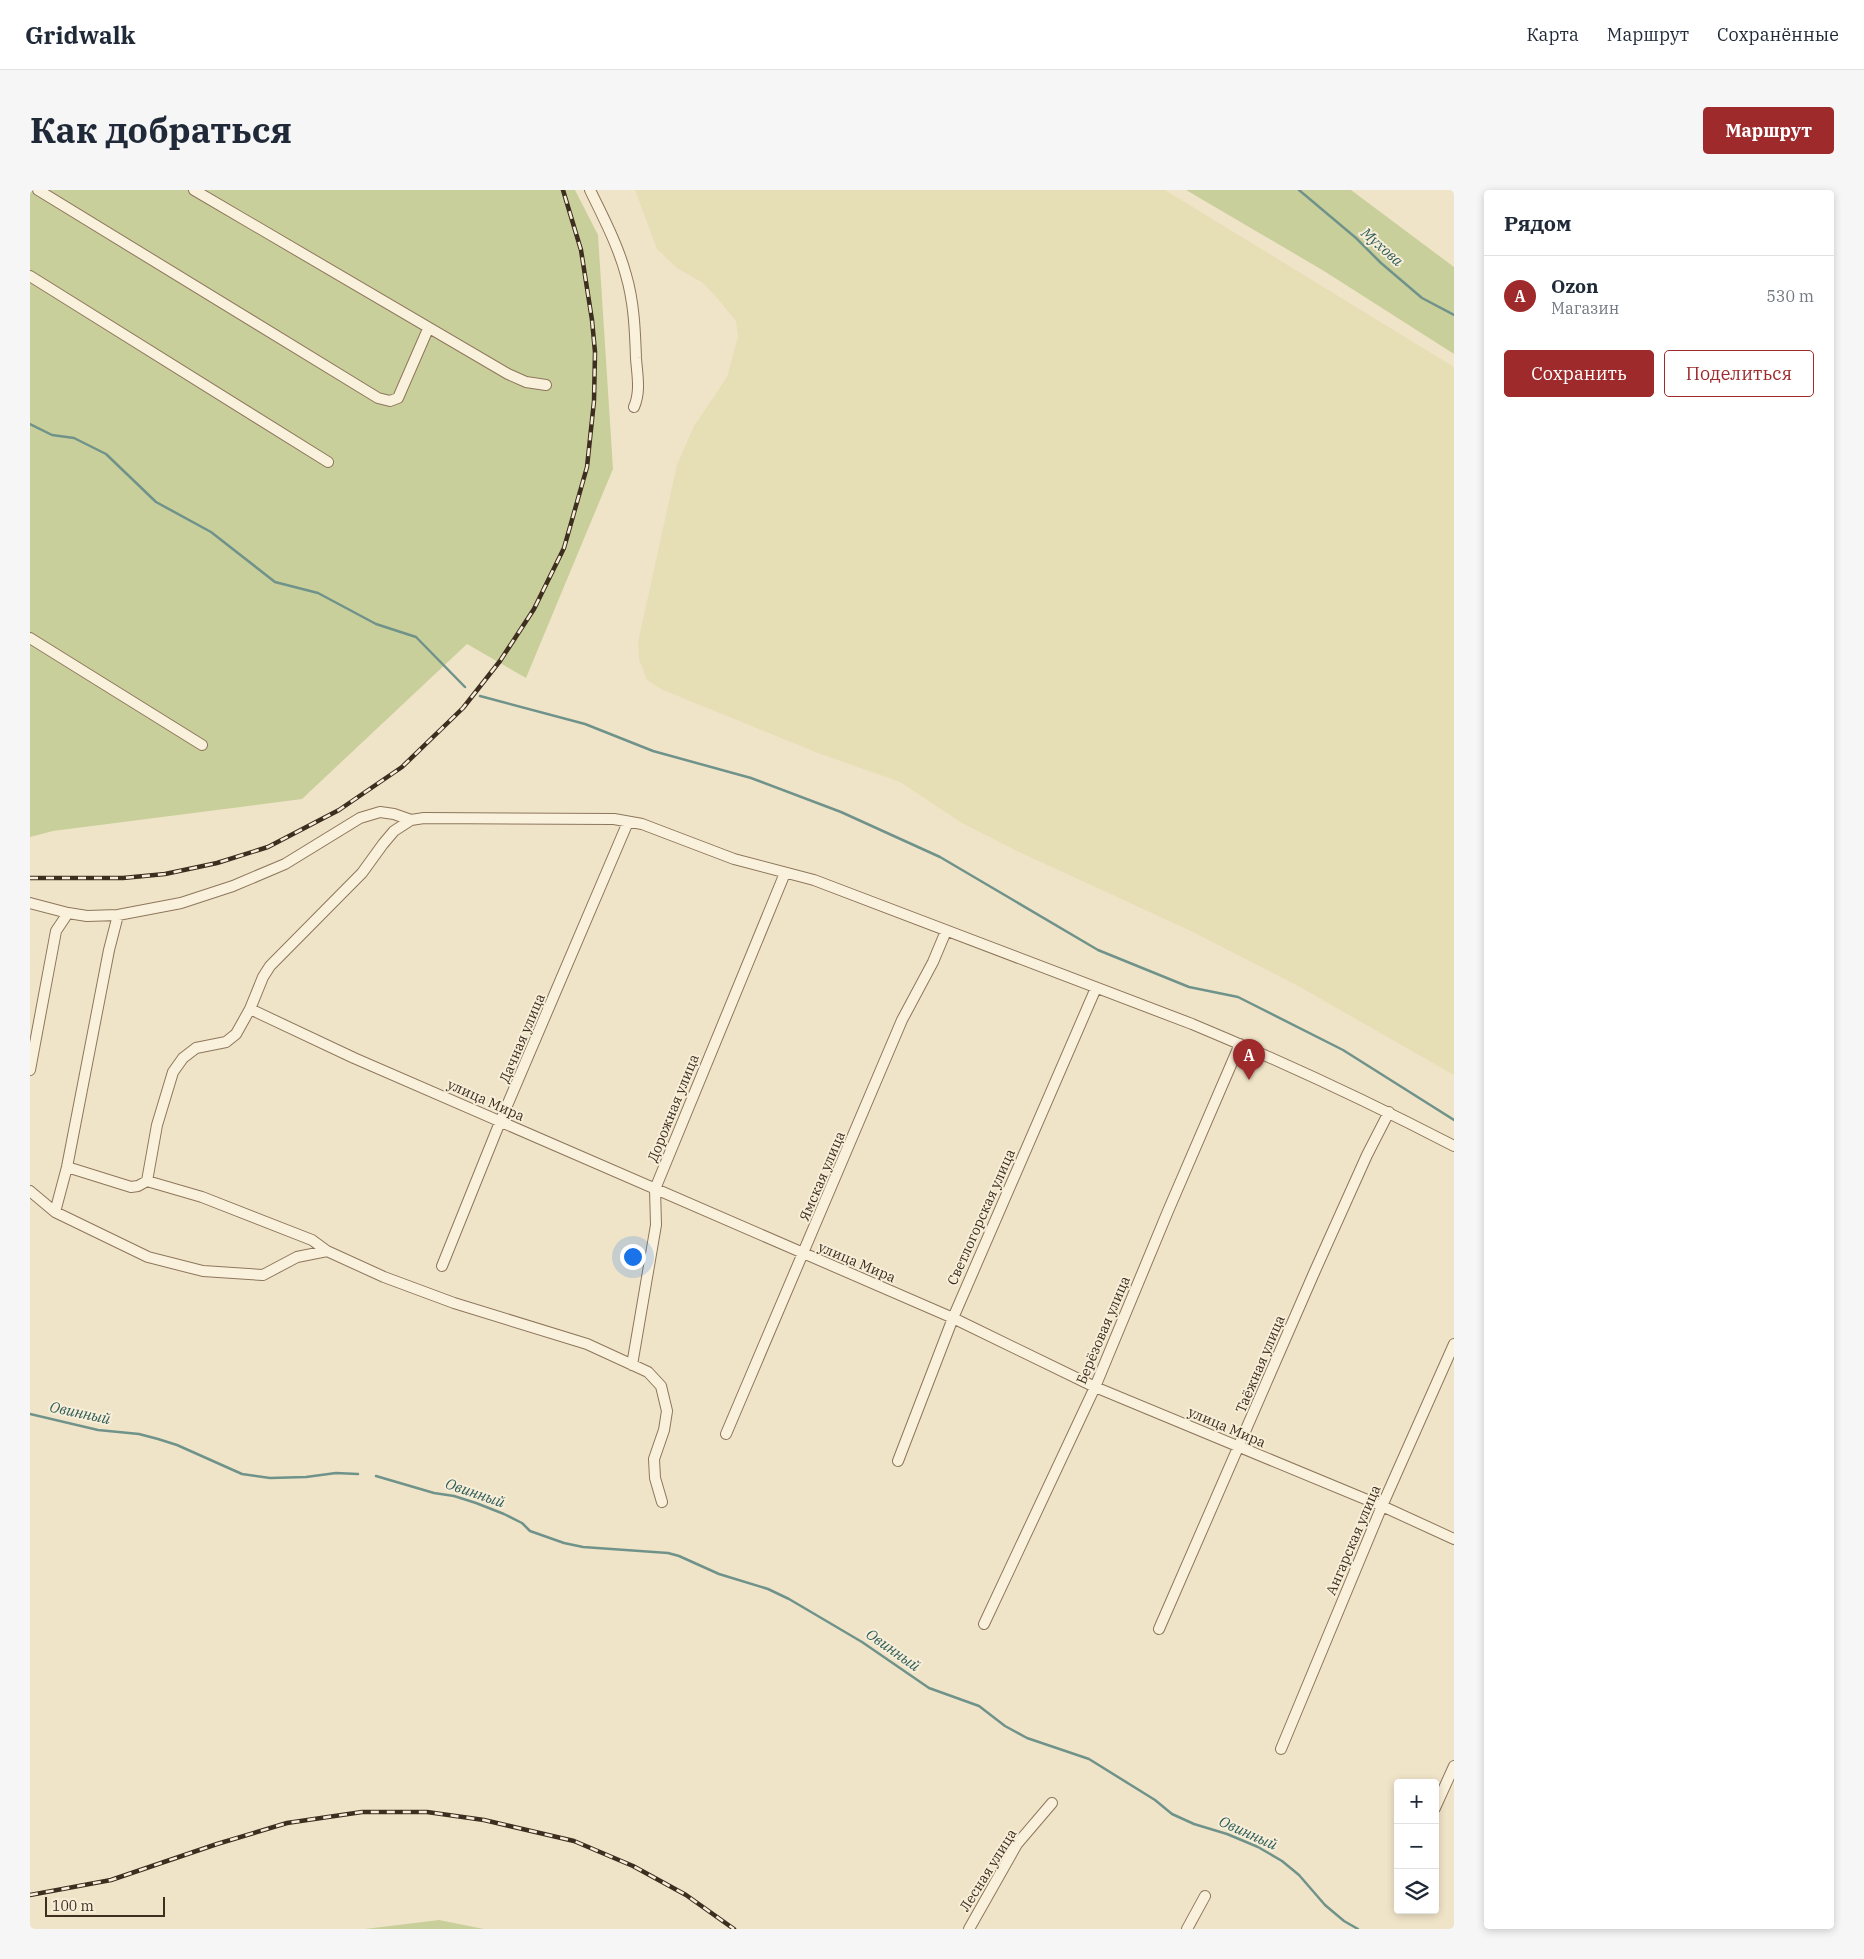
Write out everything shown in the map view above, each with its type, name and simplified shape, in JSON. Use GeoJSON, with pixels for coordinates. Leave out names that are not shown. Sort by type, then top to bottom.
{"type":"FeatureCollection","features":[{"type":"Feature","properties":{"kind":"street"},"geometry":{"type":"LineString","coordinates":[[38,190],[378,398],[390,401],[398,398],[428,329]]}},
{"type":"Feature","properties":{"kind":"street"},"geometry":{"type":"LineString","coordinates":[[194,190],[428,329],[508,374],[526,382],[546,385]]}},
{"type":"Feature","properties":{"kind":"street"},"geometry":{"type":"LineString","coordinates":[[590,190],[621,258],[628,284],[634,318],[638,386],[637,400],[634,407]]}},
{"type":"Feature","properties":{"kind":"street"},"geometry":{"type":"LineString","coordinates":[[30,276],[328,462]]}},
{"type":"Feature","properties":{"kind":"street"},"geometry":{"type":"LineString","coordinates":[[30,638],[202,745]]}},
{"type":"Feature","properties":{"kind":"street"},"geometry":{"type":"LineString","coordinates":[[30,903],[87,916],[118,915],[181,902],[233,886],[285,864],[364,817],[380,812],[388,812],[411,820]]}},
{"type":"Feature","properties":{"kind":"street"},"geometry":{"type":"LineString","coordinates":[[67,1168],[131,1187],[138,1186],[146,1180],[157,1125],[173,1072],[183,1058],[196,1048],[218,1045],[232,1038],[250,1009],[263,977],[270,966],[362,873],[394,831],[411,820],[424,818],[614,819],[642,824],[734,859],[814,880],[1240,1044],[1389,1112],[1454,1146]]}},
{"type":"Feature","properties":{"kind":"street","name":"Дачная улица"},"geometry":{"type":"LineString","coordinates":[[442,1266],[500,1122],[628,822]]}},
{"type":"Feature","properties":{"kind":"street","name":"Дорожная улица"},"geometry":{"type":"LineString","coordinates":[[632,1365],[656,1225],[655,1190],[785,873]]}},
{"type":"Feature","properties":{"kind":"street"},"geometry":{"type":"LineString","coordinates":[[30,1070],[56,931],[68,913]]}},
{"type":"Feature","properties":{"kind":"street"},"geometry":{"type":"LineString","coordinates":[[55,1212],[67,1168],[109,950],[118,915]]}},
{"type":"Feature","properties":{"kind":"street","name":"Ямская улица"},"geometry":{"type":"LineString","coordinates":[[726,1434],[902,1020],[933,962],[946,931]]}},
{"type":"Feature","properties":{"kind":"street","name":"Светлогорская улица"},"geometry":{"type":"LineString","coordinates":[[898,1461],[952,1318],[1096,988]]}},
{"type":"Feature","properties":{"kind":"street","name":"улица Мира"},"geometry":{"type":"LineString","coordinates":[[250,1009],[354,1058],[952,1318],[1095,1387],[1382,1506],[1454,1539]]}},
{"type":"Feature","properties":{"kind":"street","name":"Берёзовая улица"},"geometry":{"type":"LineString","coordinates":[[984,1624],[1095,1387],[1240,1044]]}},
{"type":"Feature","properties":{"kind":"street","name":"Таёжная улица"},"geometry":{"type":"LineString","coordinates":[[1159,1629],[1314,1273],[1389,1112]]}},
{"type":"Feature","properties":{"kind":"street"},"geometry":{"type":"LineString","coordinates":[[146,1180],[220,1204],[312,1240],[327,1251],[384,1277],[454,1303],[587,1344],[648,1372],[661,1386],[665,1401],[664,1430],[654,1459],[655,1478],[662,1502]]}},
{"type":"Feature","properties":{"kind":"street"},"geometry":{"type":"LineString","coordinates":[[30,1191],[55,1212],[148,1257],[203,1271],[263,1275],[297,1257],[327,1251]]}},
{"type":"Feature","properties":{"kind":"street","name":"Ангарская улица"},"geometry":{"type":"LineString","coordinates":[[1281,1749],[1382,1506],[1454,1344]]}},
{"type":"Feature","properties":{"kind":"street"},"geometry":{"type":"LineString","coordinates":[[1439,1799],[1454,1766]]}},
{"type":"Feature","properties":{"kind":"street","name":"Лесная улица"},"geometry":{"type":"LineString","coordinates":[[968,1929],[1017,1844],[1052,1803]]}},
{"type":"Feature","properties":{"kind":"street"},"geometry":{"type":"LineString","coordinates":[[1187,1929],[1206,1896]]}},
{"type":"Feature","properties":{"kind":"shaded area"},"geometry":{"type":"Polygon","coordinates":[[[635,190],[1165,190],[1454,367],[1454,1075],[1300,987],[1191,931],[1017,851],[962,823],[900,782],[818,753],[663,690],[647,680],[639,659],[638,642],[677,465],[694,426],[727,377],[738,337],[736,321],[717,298],[703,283],[677,268],[657,249],[635,190]]]}},
{"type":"Feature","properties":{"kind":"green space"},"geometry":{"type":"Polygon","coordinates":[[[30,190],[575,190],[598,235],[613,469],[526,678],[467,644],[302,799],[53,831],[30,837],[30,190]]]}},
{"type":"Feature","properties":{"kind":"green space"},"geometry":{"type":"Polygon","coordinates":[[[1186,190],[1351,190],[1454,267],[1454,354],[1324,271],[1186,190]]]}},
{"type":"Feature","properties":{"kind":"green space"},"geometry":{"type":"Polygon","coordinates":[[[439,1920],[484,1929],[365,1929],[439,1920]]]}},
{"type":"Feature","properties":{"kind":"waterway","name":"Мухова"},"geometry":{"type":"LineString","coordinates":[[1299,190],[1356,238],[1381,263],[1422,298],[1454,315]]}},
{"type":"Feature","properties":{"kind":"waterway"},"geometry":{"type":"LineString","coordinates":[[30,424],[52,435],[74,438],[106,454],[156,502],[211,532],[275,582],[318,593],[376,624],[416,637],[465,687]]}},
{"type":"Feature","properties":{"kind":"waterway"},"geometry":{"type":"LineString","coordinates":[[480,696],[585,724],[653,751],[751,778],[841,812],[940,857],[1098,950],[1189,987],[1238,997],[1343,1050],[1454,1120]]}},
{"type":"Feature","properties":{"kind":"waterway","name":"Овинный"},"geometry":{"type":"LineString","coordinates":[[30,1414],[98,1430],[139,1434],[158,1439],[177,1445],[242,1474],[270,1478],[306,1477],[336,1473],[358,1474]]}},
{"type":"Feature","properties":{"kind":"waterway","name":"Овинный"},"geometry":{"type":"LineString","coordinates":[[376,1476],[476,1503],[522,1523],[530,1531],[564,1543],[583,1547],[668,1553],[719,1574],[768,1589],[789,1599],[862,1642],[929,1688],[979,1706],[1005,1726],[1027,1738],[1089,1759],[1155,1800],[1172,1814],[1258,1847],[1282,1861],[1299,1875],[1325,1905],[1344,1921],[1358,1929]]}},
{"type":"Feature","properties":{"kind":"railway"},"geometry":{"type":"LineString","coordinates":[[30,878],[123,878],[165,874],[217,863],[268,847],[339,810],[402,767],[463,708],[500,661],[534,609],[564,548],[587,467],[594,401],[595,352],[581,250],[563,190]]}},
{"type":"Feature","properties":{"kind":"railway"},"geometry":{"type":"LineString","coordinates":[[30,1895],[111,1880],[217,1844],[287,1823],[362,1812],[427,1812],[484,1820],[574,1841],[633,1866],[686,1895],[734,1929]]}},
{"type":"Feature","properties":{"kind":"place","name":"Ozon"},"geometry":{"type":"Point","coordinates":[1249,1080]}}]}
